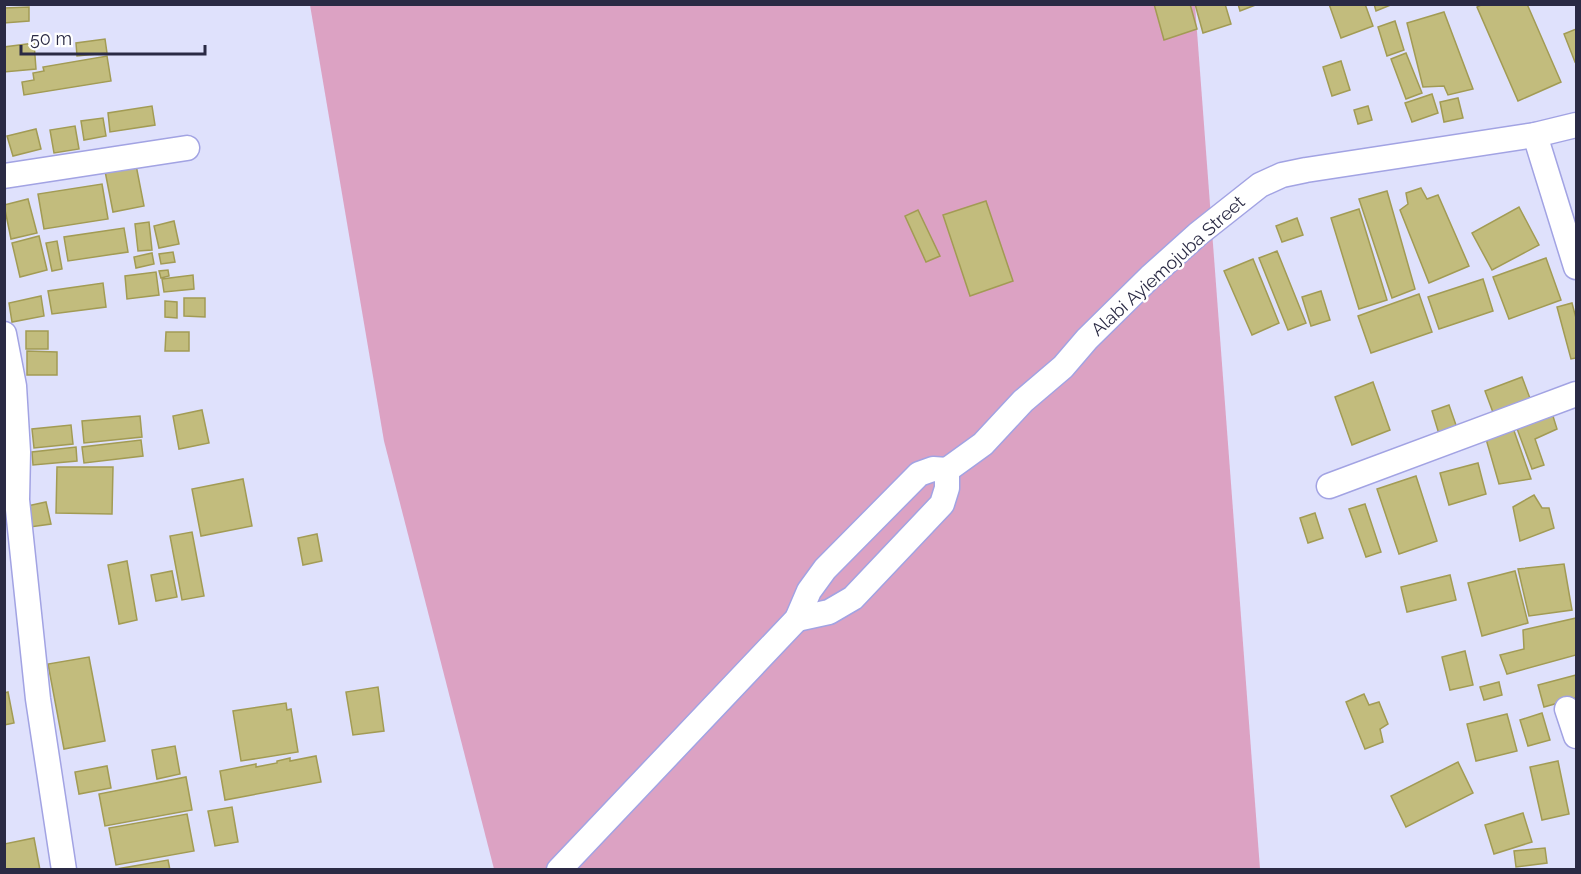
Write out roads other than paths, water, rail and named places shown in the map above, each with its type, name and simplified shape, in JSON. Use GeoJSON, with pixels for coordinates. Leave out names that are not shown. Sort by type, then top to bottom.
{"type":"FeatureCollection","features":[{"type":"Feature","properties":{"kind":"street","name":"Alabi Ayiemojuba Street"},"geometry":{"type":"LineString","coordinates":[[948,470],[983,444],[1023,401],[1063,367],[1087,339],[1150,277],[1198,234],[1260,185],[1282,175],[1306,170],[1535,135],[1576,125]]}},
{"type":"Feature","properties":{"kind":"street"},"geometry":{"type":"LineString","coordinates":[[1535,135],[1576,267]]}},
{"type":"Feature","properties":{"kind":"street"},"geometry":{"type":"LineString","coordinates":[[4,176],[187,148]]}},
{"type":"Feature","properties":{"kind":"street"},"geometry":{"type":"LineString","coordinates":[[4,334],[14,386],[18,452],[10,501],[64,870]]}},
{"type":"Feature","properties":{"kind":"street"},"geometry":{"type":"LineString","coordinates":[[1329,486],[1576,394]]}},
{"type":"Feature","properties":{"kind":"street"},"geometry":{"type":"LineString","coordinates":[[559,870],[797,620],[809,591],[825,569],[919,474],[933,469],[948,470],[947,488],[942,504],[853,598],[830,612],[797,620]]}},
{"type":"Feature","properties":{"kind":"street"},"geometry":{"type":"LineString","coordinates":[[1566,709],[1576,736]]}}]}
